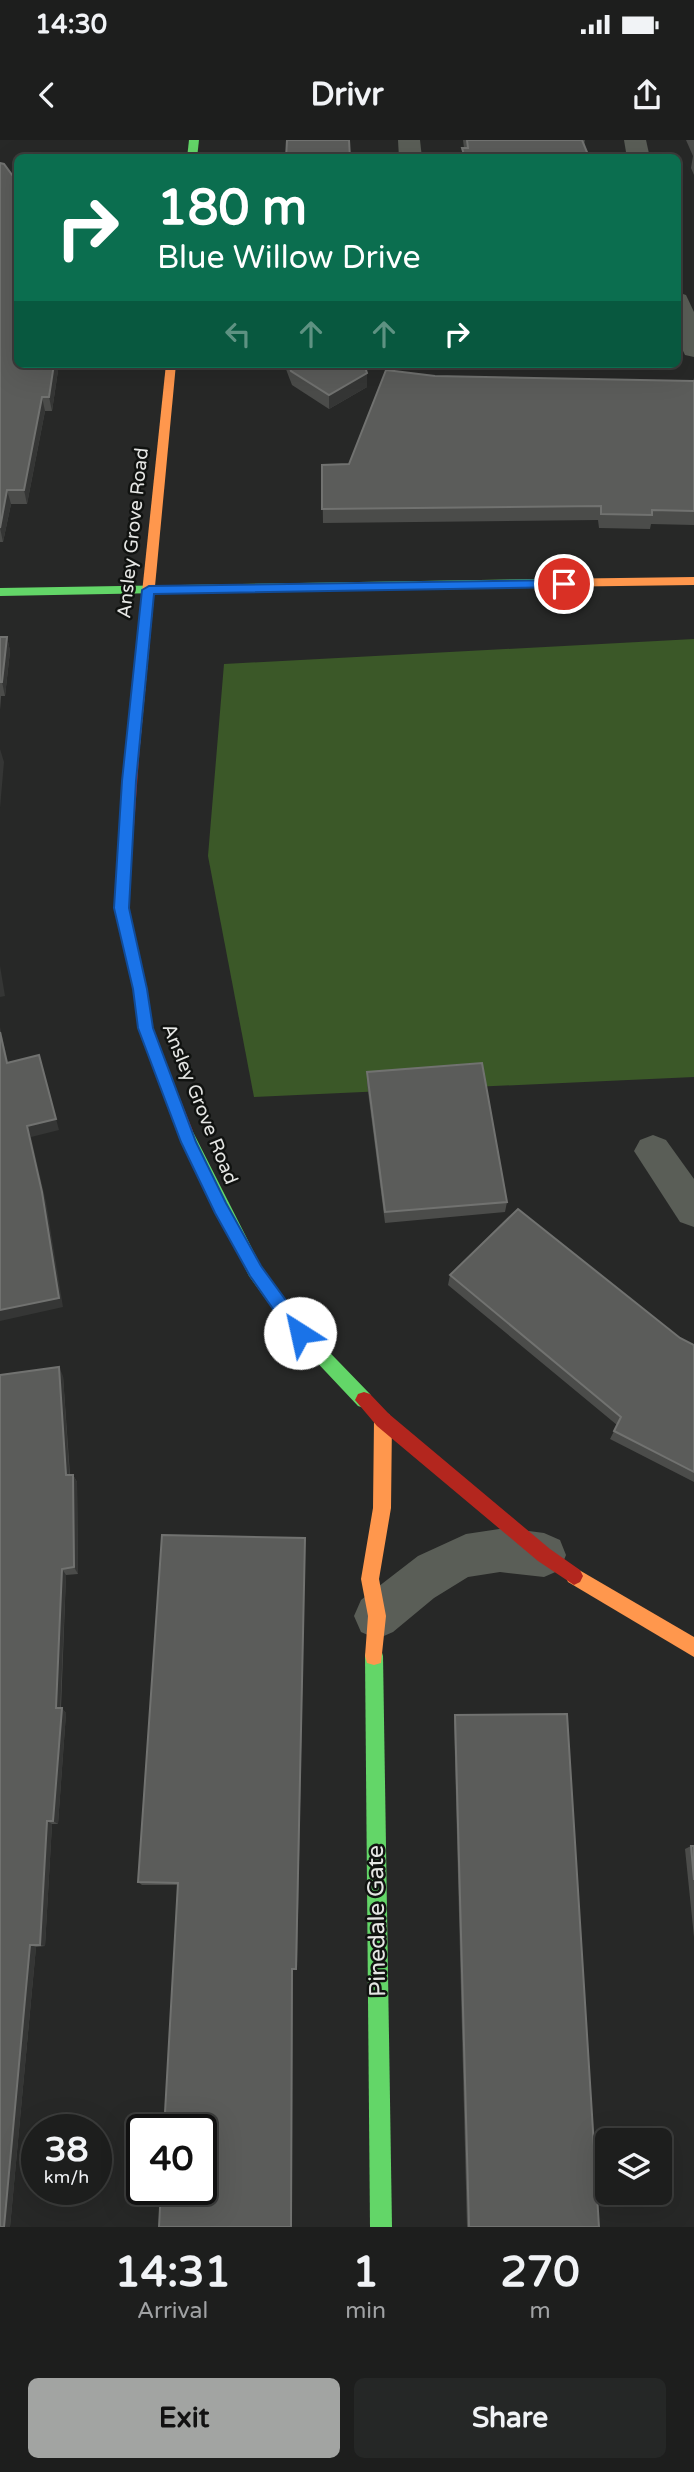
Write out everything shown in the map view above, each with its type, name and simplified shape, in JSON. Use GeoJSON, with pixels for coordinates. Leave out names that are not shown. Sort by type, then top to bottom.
{"type":"FeatureCollection","features":[{"type":"Feature","properties":{"kind":"street"},"geometry":{"type":"LineString","coordinates":[[681,312],[694,351]]}},
{"type":"Feature","properties":{"kind":"street","name":"Ansley Grove Road"},"geometry":{"type":"LineString","coordinates":[[172,368],[129,781],[121,908],[138,978],[145,1028],[189,1142],[255,1271],[300,1333],[383,1420],[544,1555],[584,1584],[694,1648]]}},
{"type":"Feature","properties":{"kind":"street"},"geometry":{"type":"LineString","coordinates":[[0,592],[694,581]]}},
{"type":"Feature","properties":{"kind":"street"},"geometry":{"type":"LineString","coordinates":[[653,1151],[694,1210]]}},
{"type":"Feature","properties":{"kind":"street","name":"Pinedale Gate"},"geometry":{"type":"LineString","coordinates":[[381,2227],[373,1662],[377,1616],[370,1579],[382,1508],[383,1420]]}},
{"type":"Feature","properties":{"kind":"street"},"geometry":{"type":"LineString","coordinates":[[377,1616],[409,1588],[457,1559],[498,1550],[544,1555]]}},
{"type":"Feature","properties":{"kind":"green space"},"geometry":{"type":"Polygon","coordinates":[[[694,639],[694,1077],[254,1097],[208,856],[224,664],[694,639]]]}},
{"type":"Feature","properties":{"kind":"building"},"geometry":{"type":"Polygon","coordinates":[[[287,140],[349,140],[350,154],[286,154],[287,140]]]}},
{"type":"Feature","properties":{"kind":"building"},"geometry":{"type":"Polygon","coordinates":[[[467,140],[582,140],[588,154],[464,154],[462,148],[468,148],[467,140]]]}},
{"type":"Feature","properties":{"kind":"building"},"geometry":{"type":"Polygon","coordinates":[[[0,163],[4,164],[14,178],[14,368],[53,368],[49,397],[42,397],[24,490],[7,490],[0,528],[0,163]]]}},
{"type":"Feature","properties":{"kind":"building"},"geometry":{"type":"Polygon","coordinates":[[[290,368],[365,368],[367,373],[329,395],[290,368]]]}},
{"type":"Feature","properties":{"kind":"building"},"geometry":{"type":"Polygon","coordinates":[[[386,370],[435,376],[694,381],[694,511],[652,510],[652,515],[601,514],[601,506],[322,509],[322,465],[349,464],[386,370]]]}},
{"type":"Feature","properties":{"kind":"building"},"geometry":{"type":"Polygon","coordinates":[[[0,637],[7,637],[2,682],[0,682],[0,637]]]}},
{"type":"Feature","properties":{"kind":"building"},"geometry":{"type":"Polygon","coordinates":[[[0,1032],[7,1063],[39,1055],[56,1119],[27,1126],[42,1192],[59,1298],[0,1310],[0,1032]]]}},
{"type":"Feature","properties":{"kind":"building"},"geometry":{"type":"Polygon","coordinates":[[[482,1063],[507,1202],[385,1212],[367,1072],[482,1063]]]}},
{"type":"Feature","properties":{"kind":"building"},"geometry":{"type":"Polygon","coordinates":[[[518,1209],[680,1338],[694,1345],[694,1472],[614,1431],[621,1417],[450,1275],[518,1209]]]}},
{"type":"Feature","properties":{"kind":"building"},"geometry":{"type":"Polygon","coordinates":[[[59,1367],[66,1475],[73,1475],[74,1567],[62,1569],[56,1708],[62,1708],[53,1821],[47,1821],[40,1945],[30,1945],[4,2227],[0,2227],[0,1375],[59,1367]]]}},
{"type":"Feature","properties":{"kind":"building"},"geometry":{"type":"Polygon","coordinates":[[[162,1535],[305,1538],[296,1969],[292,1969],[291,2227],[159,2227],[160,2205],[217,2205],[217,2114],[165,2114],[178,1883],[138,1882],[162,1535]]]}},
{"type":"Feature","properties":{"kind":"building"},"geometry":{"type":"Polygon","coordinates":[[[567,1714],[595,2163],[595,2205],[598,2205],[599,2227],[469,2227],[455,1715],[567,1714]]]}},
{"type":"Feature","properties":{"kind":"building"},"geometry":{"type":"Polygon","coordinates":[[[691,1846],[694,1846],[694,1880],[691,1846]]]}},
{"type":"Feature","properties":{"kind":"traffic: fast"},"geometry":{"type":"LineString","coordinates":[[192,154],[194,140]]}},
{"type":"Feature","properties":{"kind":"traffic: fast"},"geometry":{"type":"LineString","coordinates":[[0,592],[545,583]]}},
{"type":"Feature","properties":{"kind":"traffic: fast"},"geometry":{"type":"LineString","coordinates":[[185,1131],[255,1271],[300,1333],[364,1400]]}},
{"type":"Feature","properties":{"kind":"traffic: fast"},"geometry":{"type":"LineString","coordinates":[[374,1656],[381,2227]]}},
{"type":"Feature","properties":{"kind":"traffic: slow"},"geometry":{"type":"LineString","coordinates":[[133,745],[171,368]]}},
{"type":"Feature","properties":{"kind":"traffic: slow"},"geometry":{"type":"LineString","coordinates":[[545,583],[694,581]]}},
{"type":"Feature","properties":{"kind":"traffic: slow"},"geometry":{"type":"LineString","coordinates":[[374,1656],[377,1616],[370,1579],[382,1508],[383,1420]]}},
{"type":"Feature","properties":{"kind":"traffic: slow"},"geometry":{"type":"LineString","coordinates":[[574,1576],[694,1648]]}},
{"type":"Feature","properties":{"kind":"traffic: jam"},"geometry":{"type":"LineString","coordinates":[[133,745],[121,908],[140,989],[145,1028],[185,1131]]}},
{"type":"Feature","properties":{"kind":"traffic: jam"},"geometry":{"type":"LineString","coordinates":[[364,1400],[383,1420],[544,1555],[574,1576]]}},
{"type":"Feature","properties":{"kind":"route"},"geometry":{"type":"LineString","coordinates":[[300,1333],[255,1271],[220,1208],[189,1142],[166,1076],[145,1028],[140,989],[121,908],[129,781],[149,590],[564,584]]}}]}
